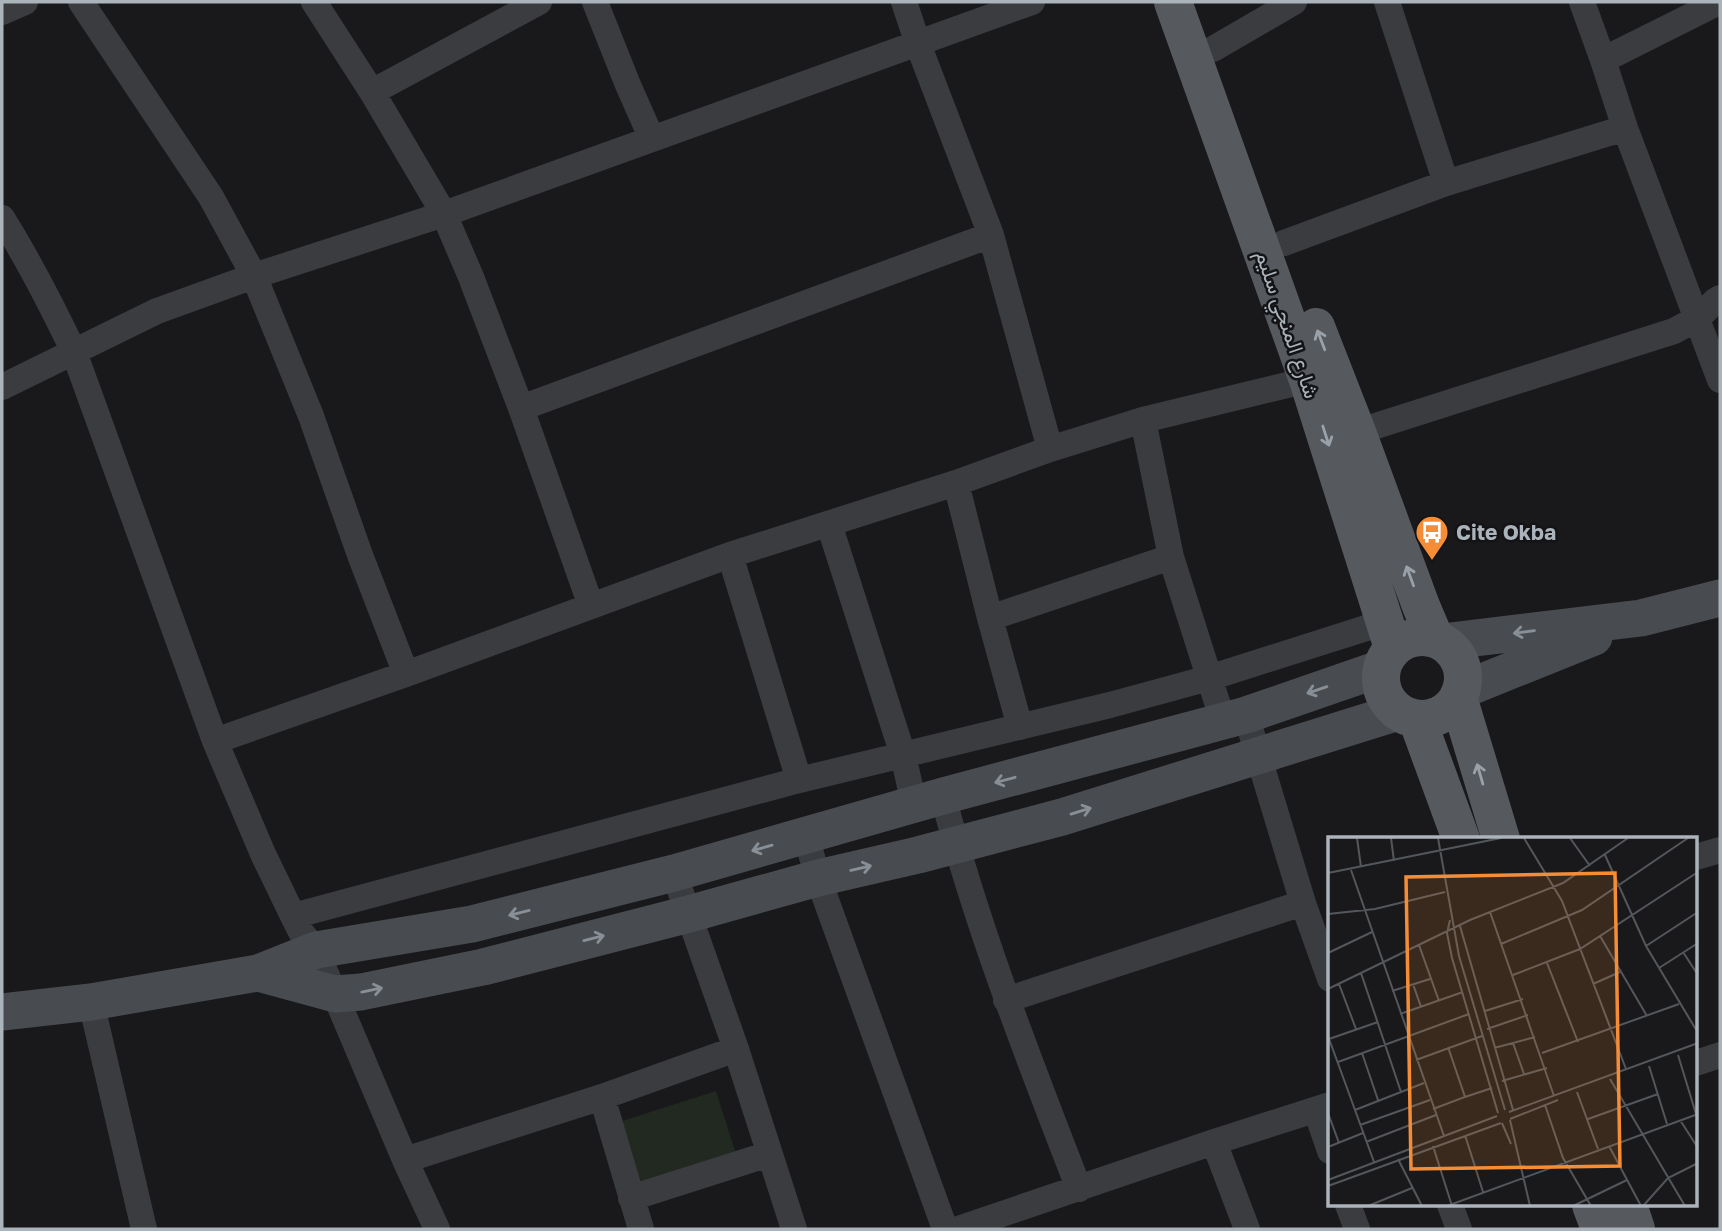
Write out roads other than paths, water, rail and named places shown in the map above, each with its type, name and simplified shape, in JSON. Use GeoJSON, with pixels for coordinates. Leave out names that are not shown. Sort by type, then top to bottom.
{"type":"FeatureCollection","features":[{"type":"Feature","properties":{"kind":"main road","name":"شارع المنجي سليم"},"geometry":{"type":"LineString","coordinates":[[1173,2],[1308,380],[1387,646]]}},
{"type":"Feature","properties":{"kind":"main road","name":"شارع المنجي سليم"},"geometry":{"type":"LineString","coordinates":[[1197,2],[1284,243],[1421,606],[1439,641]]}},
{"type":"Feature","properties":{"kind":"main road"},"geometry":{"type":"LineString","coordinates":[[1407,715],[1431,718],[1447,711],[1459,694],[1462,684],[1458,659],[1453,651],[1439,641],[1420,637],[1387,646],[1382,687],[1386,699],[1407,715],[1460,837]]}},
{"type":"Feature","properties":{"kind":"main road"},"geometry":{"type":"LineString","coordinates":[[1459,694],[1500,837]]}},
{"type":"Feature","properties":{"kind":"main road"},"geometry":{"type":"LineString","coordinates":[[1591,1206],[1600,1229]]}},
{"type":"Feature","properties":{"kind":"main road"},"geometry":{"type":"LineString","coordinates":[[1628,1206],[1636,1229]]}},
{"type":"Feature","properties":{"kind":"street"},"geometry":{"type":"LineString","coordinates":[[2,12],[25,2]]}},
{"type":"Feature","properties":{"kind":"street"},"geometry":{"type":"LineString","coordinates":[[81,2],[211,197],[254,276],[311,416],[406,674]]}},
{"type":"Feature","properties":{"kind":"street"},"geometry":{"type":"LineString","coordinates":[[314,2],[372,92],[444,214],[521,408],[591,606]]}},
{"type":"Feature","properties":{"kind":"street"},"geometry":{"type":"LineString","coordinates":[[372,92],[539,2]]}},
{"type":"Feature","properties":{"kind":"street"},"geometry":{"type":"LineString","coordinates":[[594,2],[652,139]]}},
{"type":"Feature","properties":{"kind":"street"},"geometry":{"type":"LineString","coordinates":[[904,2],[991,235],[1050,449]]}},
{"type":"Feature","properties":{"kind":"street"},"geometry":{"type":"LineString","coordinates":[[2,387],[157,312],[254,276],[444,214],[1032,2]]}},
{"type":"Feature","properties":{"kind":"street"},"geometry":{"type":"LineString","coordinates":[[1213,49],[1294,2]]}},
{"type":"Feature","properties":{"kind":"street"},"geometry":{"type":"LineString","coordinates":[[1387,2],[1446,183]]}},
{"type":"Feature","properties":{"kind":"street"},"geometry":{"type":"LineString","coordinates":[[1582,2],[1625,128],[1720,380]]}},
{"type":"Feature","properties":{"kind":"street"},"geometry":{"type":"LineString","coordinates":[[1603,60],[1719,2]]}},
{"type":"Feature","properties":{"kind":"street"},"geometry":{"type":"LineString","coordinates":[[1284,243],[1446,183],[1625,128]]}},
{"type":"Feature","properties":{"kind":"street"},"geometry":{"type":"LineString","coordinates":[[2,218],[51,303],[74,352],[215,741],[263,854],[301,932],[316,950],[437,1229]]}},
{"type":"Feature","properties":{"kind":"street"},"geometry":{"type":"LineString","coordinates":[[521,408],[991,235]]}},
{"type":"Feature","properties":{"kind":"street"},"geometry":{"type":"LineString","coordinates":[[1357,432],[1674,331],[1698,318],[1720,298]]}},
{"type":"Feature","properties":{"kind":"street"},"geometry":{"type":"LineString","coordinates":[[215,741],[730,555],[956,483],[1050,449],[1143,420],[1308,380]]}},
{"type":"Feature","properties":{"kind":"street"},"geometry":{"type":"LineString","coordinates":[[1143,420],[1171,557],[1209,678],[1258,755],[1328,973]]}},
{"type":"Feature","properties":{"kind":"street"},"geometry":{"type":"LineString","coordinates":[[956,483],[1020,727]]}},
{"type":"Feature","properties":{"kind":"street"},"geometry":{"type":"LineString","coordinates":[[829,524],[903,755],[955,844],[1006,1000],[1079,1189]]}},
{"type":"Feature","properties":{"kind":"street"},"geometry":{"type":"LineString","coordinates":[[730,555],[799,780]]}},
{"type":"Feature","properties":{"kind":"street"},"geometry":{"type":"LineString","coordinates":[[990,618],[1171,557]]}},
{"type":"Feature","properties":{"kind":"street"},"geometry":{"type":"LineString","coordinates":[[1439,641],[1641,618],[1720,598]]}},
{"type":"Feature","properties":{"kind":"street"},"geometry":{"type":"LineString","coordinates":[[1459,694],[1641,618]]}},
{"type":"Feature","properties":{"kind":"street"},"geometry":{"type":"LineString","coordinates":[[293,916],[799,780],[1110,705],[1209,678],[1387,646]]}},
{"type":"Feature","properties":{"kind":"street"},"geometry":{"type":"LineString","coordinates":[[2,1012],[91,1002],[258,973],[316,950],[472,924],[674,873],[928,800],[1235,718],[1387,646]]}},
{"type":"Feature","properties":{"kind":"street"},"geometry":{"type":"LineString","coordinates":[[258,973],[335,994],[361,992],[483,967],[818,878],[1062,817],[1258,755],[1407,715]]}},
{"type":"Feature","properties":{"kind":"street"},"geometry":{"type":"LineString","coordinates":[[806,836],[818,878],[945,1229]]}},
{"type":"Feature","properties":{"kind":"street"},"geometry":{"type":"LineString","coordinates":[[1698,856],[1720,850]]}},
{"type":"Feature","properties":{"kind":"street"},"geometry":{"type":"LineString","coordinates":[[674,873],[736,1049],[794,1229]]}},
{"type":"Feature","properties":{"kind":"street"},"geometry":{"type":"LineString","coordinates":[[1006,1000],[1304,903]]}},
{"type":"Feature","properties":{"kind":"street"},"geometry":{"type":"LineString","coordinates":[[91,1002],[144,1229]]}},
{"type":"Feature","properties":{"kind":"street"},"geometry":{"type":"LineString","coordinates":[[405,1160],[602,1097],[736,1049]]}},
{"type":"Feature","properties":{"kind":"street"},"geometry":{"type":"LineString","coordinates":[[1698,1062],[1720,1055]]}},
{"type":"Feature","properties":{"kind":"street"},"geometry":{"type":"LineString","coordinates":[[602,1097],[641,1229]]}},
{"type":"Feature","properties":{"kind":"street"},"geometry":{"type":"LineString","coordinates":[[958,1229],[1323,1108],[1328,1139]]}},
{"type":"Feature","properties":{"kind":"street"},"geometry":{"type":"LineString","coordinates":[[1214,1142],[1247,1229]]}},
{"type":"Feature","properties":{"kind":"street"},"geometry":{"type":"LineString","coordinates":[[631,1198],[769,1154]]}},
{"type":"Feature","properties":{"kind":"street"},"geometry":{"type":"LineString","coordinates":[[1348,1206],[1357,1229]]}},
{"type":"Feature","properties":{"kind":"street"},"geometry":{"type":"LineString","coordinates":[[1450,1206],[1459,1229]]}},
{"type":"Feature","properties":{"kind":"place","name":"Cite Okba"},"geometry":{"type":"Point","coordinates":[1432,562]}}]}
